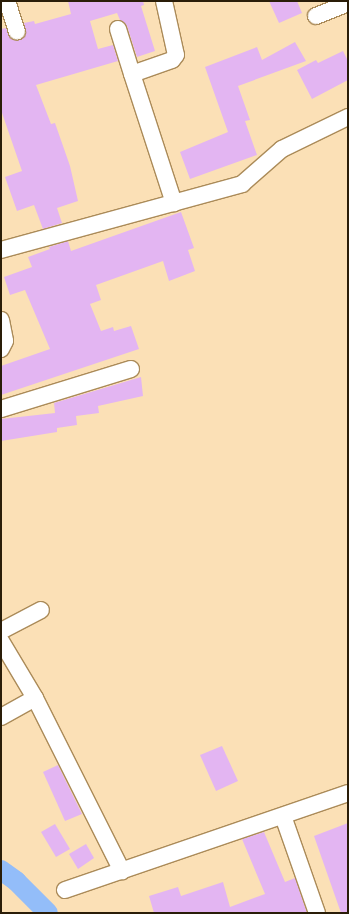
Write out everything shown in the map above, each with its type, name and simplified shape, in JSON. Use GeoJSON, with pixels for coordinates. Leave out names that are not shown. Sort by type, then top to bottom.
{"type":"FeatureCollection","features":[{"type":"Feature","properties":{"kind":"street"},"geometry":{"type":"LineString","coordinates":[[7,1],[17,31]]}},
{"type":"Feature","properties":{"kind":"street"},"geometry":{"type":"LineString","coordinates":[[132,74],[172,60],[176,55],[164,1]]}},
{"type":"Feature","properties":{"kind":"street"},"geometry":{"type":"LineString","coordinates":[[316,16],[348,3]]}},
{"type":"Feature","properties":{"kind":"street"},"geometry":{"type":"LineString","coordinates":[[118,28],[174,203]]}},
{"type":"Feature","properties":{"kind":"street"},"geometry":{"type":"LineString","coordinates":[[1,250],[242,184],[282,149],[348,116]]}},
{"type":"Feature","properties":{"kind":"street"},"geometry":{"type":"LineString","coordinates":[[1,320],[5,341],[1,349]]}},
{"type":"Feature","properties":{"kind":"street"},"geometry":{"type":"LineString","coordinates":[[1,409],[131,369]]}},
{"type":"Feature","properties":{"kind":"street"},"geometry":{"type":"LineString","coordinates":[[1,631],[42,610]]}},
{"type":"Feature","properties":{"kind":"street"},"geometry":{"type":"LineString","coordinates":[[1,640],[35,698],[122,871]]}},
{"type":"Feature","properties":{"kind":"street"},"geometry":{"type":"LineString","coordinates":[[1,717],[35,698]]}},
{"type":"Feature","properties":{"kind":"street"},"geometry":{"type":"LineString","coordinates":[[65,890],[348,793]]}},
{"type":"Feature","properties":{"kind":"street"},"geometry":{"type":"LineString","coordinates":[[283,816],[317,913]]}},
{"type":"Feature","properties":{"kind":"building"},"geometry":{"type":"Polygon","coordinates":[[[68,1],[143,1],[144,5],[141,6],[155,51],[137,57],[127,26],[120,20],[117,13],[90,21],[98,49],[113,45],[118,61],[36,85],[51,124],[55,123],[70,166],[78,201],[57,208],[62,223],[43,229],[34,205],[17,211],[5,177],[22,171],[1,110],[1,29],[6,28],[11,38],[20,40],[26,33],[24,23],[34,21],[35,24],[71,14],[68,1]]]}},
{"type":"Feature","properties":{"kind":"building"},"geometry":{"type":"Polygon","coordinates":[[[269,1],[297,1],[302,13],[279,23],[269,1]]]}},
{"type":"Feature","properties":{"kind":"building"},"geometry":{"type":"Polygon","coordinates":[[[295,42],[306,61],[238,86],[250,120],[245,121],[257,155],[190,179],[180,152],[228,132],[205,67],[257,47],[262,60],[295,42]]]}},
{"type":"Feature","properties":{"kind":"building"},"geometry":{"type":"Polygon","coordinates":[[[343,51],[348,61],[348,80],[312,99],[297,70],[316,60],[318,63],[343,51]]]}},
{"type":"Feature","properties":{"kind":"building"},"geometry":{"type":"Polygon","coordinates":[[[181,212],[194,248],[188,250],[195,271],[169,281],[163,261],[96,285],[101,300],[90,304],[101,331],[113,327],[114,331],[131,326],[139,349],[1,395],[1,366],[50,349],[25,290],[10,295],[4,277],[32,267],[28,257],[50,249],[49,247],[68,241],[71,251],[181,212]]]}},
{"type":"Feature","properties":{"kind":"building"},"geometry":{"type":"Polygon","coordinates":[[[141,377],[143,396],[98,406],[99,413],[76,416],[77,425],[57,428],[57,432],[1,441],[1,419],[55,413],[54,403],[141,377]]]}},
{"type":"Feature","properties":{"kind":"building"},"geometry":{"type":"Polygon","coordinates":[[[222,746],[238,781],[216,791],[200,755],[222,746]]]}},
{"type":"Feature","properties":{"kind":"building"},"geometry":{"type":"Polygon","coordinates":[[[58,765],[82,814],[65,821],[43,772],[58,765]]]}},
{"type":"Feature","properties":{"kind":"building"},"geometry":{"type":"Polygon","coordinates":[[[348,823],[348,913],[341,913],[314,836],[348,823]]]}},
{"type":"Feature","properties":{"kind":"building"},"geometry":{"type":"Polygon","coordinates":[[[55,824],[70,849],[56,857],[41,832],[55,824]]]}},
{"type":"Feature","properties":{"kind":"building"},"geometry":{"type":"Polygon","coordinates":[[[264,832],[285,882],[295,878],[307,913],[154,913],[149,896],[178,887],[181,896],[223,882],[230,907],[265,894],[242,839],[264,832]]]}},
{"type":"Feature","properties":{"kind":"building"},"geometry":{"type":"Polygon","coordinates":[[[86,844],[94,858],[78,869],[69,854],[86,844]]]}},
{"type":"Feature","properties":{"kind":"waterway"},"geometry":{"type":"LineString","coordinates":[[1,870],[16,881],[48,913]]}}]}
